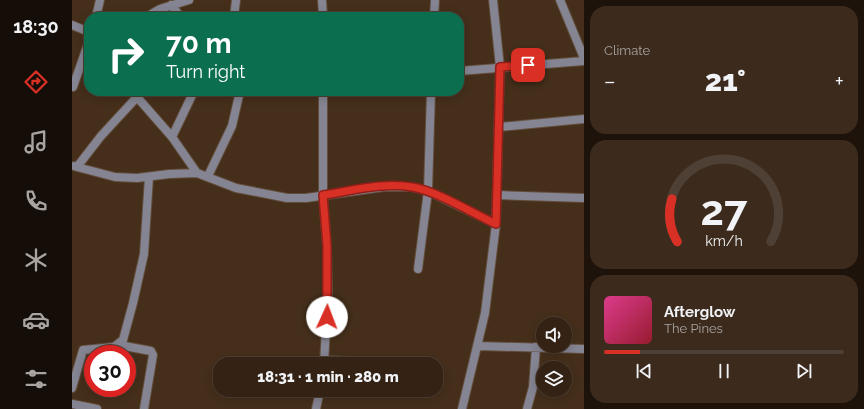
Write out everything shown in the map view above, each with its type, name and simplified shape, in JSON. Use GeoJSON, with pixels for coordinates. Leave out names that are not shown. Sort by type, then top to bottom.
{"type":"FeatureCollection","features":[{"type":"Feature","properties":{"kind":"street"},"geometry":{"type":"LineString","coordinates":[[97,12],[100,0]]}},
{"type":"Feature","properties":{"kind":"street"},"geometry":{"type":"LineString","coordinates":[[156,12],[171,5],[189,0]]}},
{"type":"Feature","properties":{"kind":"street"},"geometry":{"type":"LineString","coordinates":[[235,12],[236,0]]}},
{"type":"Feature","properties":{"kind":"street"},"geometry":{"type":"LineString","coordinates":[[322,0],[323,12]]}},
{"type":"Feature","properties":{"kind":"street"},"geometry":{"type":"LineString","coordinates":[[434,12],[435,0]]}},
{"type":"Feature","properties":{"kind":"street"},"geometry":{"type":"LineString","coordinates":[[462,409],[479,346],[485,314],[496,224],[500,67],[493,0]]}},
{"type":"Feature","properties":{"kind":"street"},"geometry":{"type":"LineString","coordinates":[[560,0],[584,58]]}},
{"type":"Feature","properties":{"kind":"street"},"geometry":{"type":"LineString","coordinates":[[171,5],[177,12]]}},
{"type":"Feature","properties":{"kind":"street"},"geometry":{"type":"LineString","coordinates":[[72,25],[84,30]]}},
{"type":"Feature","properties":{"kind":"street"},"geometry":{"type":"LineString","coordinates":[[73,87],[84,55]]}},
{"type":"Feature","properties":{"kind":"street"},"geometry":{"type":"LineString","coordinates":[[464,70],[584,61]]}},
{"type":"Feature","properties":{"kind":"street"},"geometry":{"type":"LineString","coordinates":[[135,96],[75,166],[115,177],[149,177],[169,174],[197,173],[236,188],[288,198],[383,187],[411,187],[428,191],[496,224]]}},
{"type":"Feature","properties":{"kind":"street"},"geometry":{"type":"LineString","coordinates":[[139,96],[172,137],[197,173]]}},
{"type":"Feature","properties":{"kind":"street"},"geometry":{"type":"LineString","coordinates":[[172,137],[192,96]]}},
{"type":"Feature","properties":{"kind":"street"},"geometry":{"type":"LineString","coordinates":[[208,176],[232,126],[239,96]]}},
{"type":"Feature","properties":{"kind":"street"},"geometry":{"type":"LineString","coordinates":[[323,96],[323,195],[327,246],[328,291],[324,357]]}},
{"type":"Feature","properties":{"kind":"street"},"geometry":{"type":"LineString","coordinates":[[418,269],[428,191],[431,96]]}},
{"type":"Feature","properties":{"kind":"street"},"geometry":{"type":"LineString","coordinates":[[499,127],[584,119]]}},
{"type":"Feature","properties":{"kind":"street"},"geometry":{"type":"LineString","coordinates":[[119,345],[123,340],[144,254],[149,177]]}},
{"type":"Feature","properties":{"kind":"street"},"geometry":{"type":"LineString","coordinates":[[497,195],[584,198]]}},
{"type":"Feature","properties":{"kind":"street"},"geometry":{"type":"LineString","coordinates":[[479,346],[536,347],[533,387],[527,409]]}},
{"type":"Feature","properties":{"kind":"street"},"geometry":{"type":"LineString","coordinates":[[136,348],[151,351],[153,355],[144,409]]}},
{"type":"Feature","properties":{"kind":"street"},"geometry":{"type":"LineString","coordinates":[[572,348],[584,349]]}},
{"type":"Feature","properties":{"kind":"street"},"geometry":{"type":"LineString","coordinates":[[72,388],[84,350]]}},
{"type":"Feature","properties":{"kind":"street"},"geometry":{"type":"LineString","coordinates":[[318,397],[316,408],[326,409]]}},
{"type":"Feature","properties":{"kind":"street"},"geometry":{"type":"LineString","coordinates":[[72,404],[97,409]]}},
{"type":"Feature","properties":{"kind":"route"},"geometry":{"type":"LineString","coordinates":[[327,317],[327,246],[323,195],[383,187],[411,187],[428,191],[496,224],[500,67],[528,65]]}}]}
